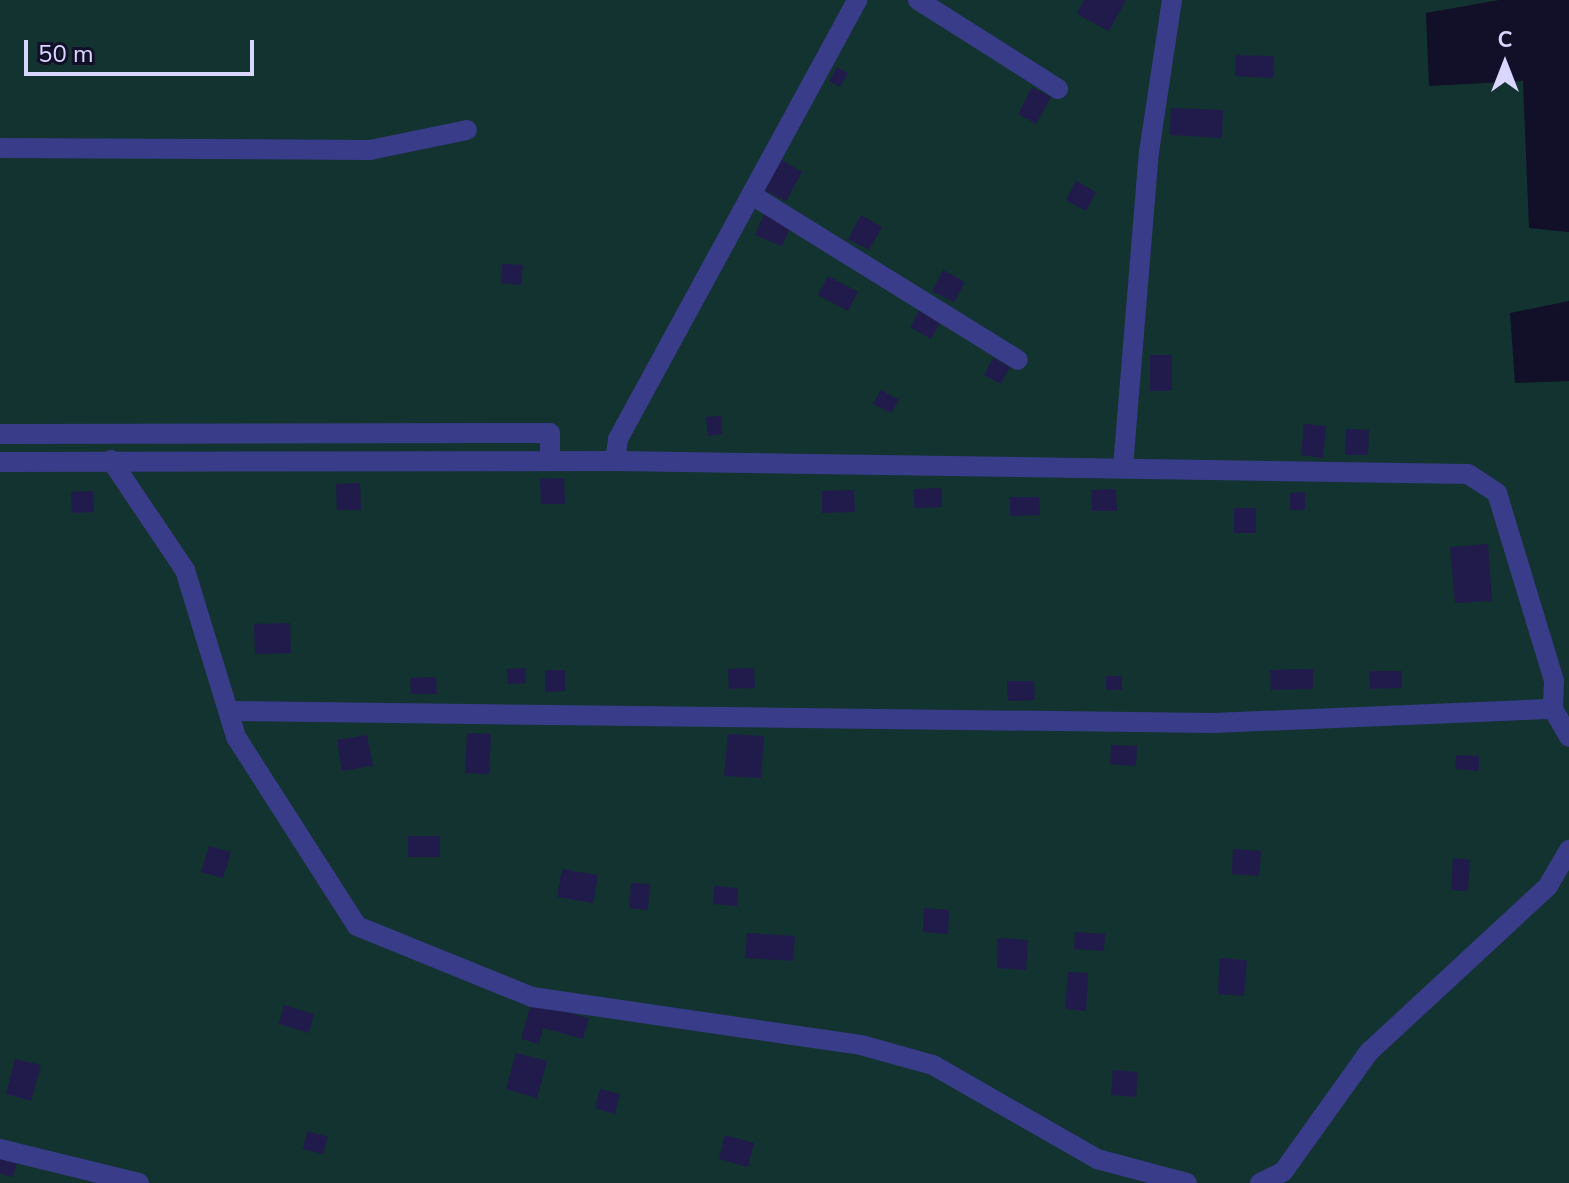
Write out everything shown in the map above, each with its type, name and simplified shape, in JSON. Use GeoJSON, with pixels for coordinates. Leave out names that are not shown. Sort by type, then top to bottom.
{"type":"FeatureCollection","features":[{"type":"Feature","properties":{"kind":"lane"},"geometry":{"type":"LineString","coordinates":[[615,461],[618,439],[755,197],[857,0]]}},
{"type":"Feature","properties":{"kind":"lane"},"geometry":{"type":"LineString","coordinates":[[918,0],[1058,89]]}},
{"type":"Feature","properties":{"kind":"lane"},"geometry":{"type":"LineString","coordinates":[[1123,467],[1146,183],[1172,0]]}},
{"type":"Feature","properties":{"kind":"lane"},"geometry":{"type":"LineString","coordinates":[[0,148],[370,150],[467,130]]}},
{"type":"Feature","properties":{"kind":"lane"},"geometry":{"type":"LineString","coordinates":[[755,197],[1018,360]]}},
{"type":"Feature","properties":{"kind":"lane"},"geometry":{"type":"LineString","coordinates":[[0,434],[550,433],[550,461]]}},
{"type":"Feature","properties":{"kind":"lane"},"geometry":{"type":"LineString","coordinates":[[111,460],[185,570],[236,737],[357,926],[532,997],[861,1045],[933,1065],[1097,1159],[1187,1183]]}},
{"type":"Feature","properties":{"kind":"lane"},"geometry":{"type":"LineString","coordinates":[[0,462],[615,461],[1468,474],[1497,493],[1554,681],[1553,709],[1569,737]]}},
{"type":"Feature","properties":{"kind":"lane"},"geometry":{"type":"LineString","coordinates":[[229,711],[1214,723],[1553,709]]}},
{"type":"Feature","properties":{"kind":"lane"},"geometry":{"type":"LineString","coordinates":[[1260,1183],[1283,1172],[1369,1052],[1548,886],[1569,850]]}},
{"type":"Feature","properties":{"kind":"lane"},"geometry":{"type":"LineString","coordinates":[[0,1149],[139,1183]]}},
{"type":"Feature","properties":{"kind":"green space"},"geometry":{"type":"Polygon","coordinates":[[[0,0],[1499,0],[1426,13],[1429,86],[1523,81],[1529,228],[1569,232],[1569,301],[1510,313],[1515,383],[1569,381],[1569,1183],[0,1183],[0,0]]]}},
{"type":"Feature","properties":{"kind":"building"},"geometry":{"type":"Polygon","coordinates":[[[1084,0],[1126,0],[1109,31],[1077,14],[1084,0]]]}},
{"type":"Feature","properties":{"kind":"building"},"geometry":{"type":"Polygon","coordinates":[[[1236,55],[1274,56],[1273,78],[1235,76],[1236,55]]]}},
{"type":"Feature","properties":{"kind":"building"},"geometry":{"type":"Polygon","coordinates":[[[837,67],[848,73],[840,87],[829,81],[837,67]]]}},
{"type":"Feature","properties":{"kind":"building"},"geometry":{"type":"Polygon","coordinates":[[[1032,87],[1051,97],[1036,124],[1018,114],[1032,87]]]}},
{"type":"Feature","properties":{"kind":"building"},"geometry":{"type":"Polygon","coordinates":[[[1171,108],[1223,110],[1222,138],[1170,135],[1171,108]]]}},
{"type":"Feature","properties":{"kind":"building"},"geometry":{"type":"Polygon","coordinates":[[[780,159],[802,172],[786,201],[764,190],[780,159]]]}},
{"type":"Feature","properties":{"kind":"building"},"geometry":{"type":"Polygon","coordinates":[[[1076,181],[1096,192],[1086,211],[1066,200],[1076,181]]]}},
{"type":"Feature","properties":{"kind":"building"},"geometry":{"type":"Polygon","coordinates":[[[764,214],[791,225],[782,246],[755,235],[764,214]]]}},
{"type":"Feature","properties":{"kind":"building"},"geometry":{"type":"Polygon","coordinates":[[[861,215],[882,227],[869,250],[848,239],[861,215]]]}},
{"type":"Feature","properties":{"kind":"building"},"geometry":{"type":"Polygon","coordinates":[[[502,264],[523,265],[521,285],[501,283],[502,264]]]}},
{"type":"Feature","properties":{"kind":"building"},"geometry":{"type":"Polygon","coordinates":[[[943,270],[965,282],[954,302],[932,291],[943,270]]]}},
{"type":"Feature","properties":{"kind":"building"},"geometry":{"type":"Polygon","coordinates":[[[828,276],[858,292],[848,311],[818,295],[828,276]]]}},
{"type":"Feature","properties":{"kind":"building"},"geometry":{"type":"Polygon","coordinates":[[[919,311],[940,323],[931,339],[910,327],[919,311]]]}},
{"type":"Feature","properties":{"kind":"building"},"geometry":{"type":"Polygon","coordinates":[[[1150,355],[1172,355],[1172,391],[1150,391],[1150,355]]]}},
{"type":"Feature","properties":{"kind":"building"},"geometry":{"type":"Polygon","coordinates":[[[993,358],[1010,367],[1001,384],[984,375],[993,358]]]}},
{"type":"Feature","properties":{"kind":"building"},"geometry":{"type":"Polygon","coordinates":[[[881,390],[899,400],[891,413],[873,404],[881,390]]]}},
{"type":"Feature","properties":{"kind":"building"},"geometry":{"type":"Polygon","coordinates":[[[721,416],[722,434],[708,436],[706,417],[721,416]]]}},
{"type":"Feature","properties":{"kind":"building"},"geometry":{"type":"Polygon","coordinates":[[[1304,424],[1326,426],[1323,458],[1301,455],[1304,424]]]}},
{"type":"Feature","properties":{"kind":"building"},"geometry":{"type":"Polygon","coordinates":[[[1346,429],[1369,430],[1368,455],[1345,455],[1346,429]]]}},
{"type":"Feature","properties":{"kind":"building"},"geometry":{"type":"Polygon","coordinates":[[[564,478],[565,504],[541,504],[540,479],[564,478]]]}},
{"type":"Feature","properties":{"kind":"building"},"geometry":{"type":"Polygon","coordinates":[[[360,483],[361,510],[337,510],[336,484],[360,483]]]}},
{"type":"Feature","properties":{"kind":"building"},"geometry":{"type":"Polygon","coordinates":[[[942,488],[942,507],[914,508],[914,489],[942,488]]]}},
{"type":"Feature","properties":{"kind":"building"},"geometry":{"type":"Polygon","coordinates":[[[1116,489],[1117,511],[1092,511],[1091,490],[1116,489]]]}},
{"type":"Feature","properties":{"kind":"building"},"geometry":{"type":"Polygon","coordinates":[[[854,490],[855,512],[822,513],[822,491],[854,490]]]}},
{"type":"Feature","properties":{"kind":"building"},"geometry":{"type":"Polygon","coordinates":[[[93,491],[94,512],[72,513],[71,492],[93,491]]]}},
{"type":"Feature","properties":{"kind":"building"},"geometry":{"type":"Polygon","coordinates":[[[1305,492],[1305,510],[1290,510],[1290,493],[1305,492]]]}},
{"type":"Feature","properties":{"kind":"building"},"geometry":{"type":"Polygon","coordinates":[[[1010,497],[1039,497],[1040,515],[1010,516],[1010,497]]]}},
{"type":"Feature","properties":{"kind":"building"},"geometry":{"type":"Polygon","coordinates":[[[1234,508],[1256,508],[1256,533],[1234,533],[1234,508]]]}},
{"type":"Feature","properties":{"kind":"building"},"geometry":{"type":"Polygon","coordinates":[[[1488,544],[1492,601],[1455,603],[1450,547],[1488,544]]]}},
{"type":"Feature","properties":{"kind":"building"},"geometry":{"type":"Polygon","coordinates":[[[290,623],[291,653],[255,654],[254,624],[290,623]]]}},
{"type":"Feature","properties":{"kind":"building"},"geometry":{"type":"Polygon","coordinates":[[[525,668],[526,683],[508,684],[507,669],[525,668]]]}},
{"type":"Feature","properties":{"kind":"building"},"geometry":{"type":"Polygon","coordinates":[[[754,668],[755,688],[729,689],[728,669],[754,668]]]}},
{"type":"Feature","properties":{"kind":"building"},"geometry":{"type":"Polygon","coordinates":[[[1313,669],[1313,689],[1271,690],[1270,670],[1313,669]]]}},
{"type":"Feature","properties":{"kind":"building"},"geometry":{"type":"Polygon","coordinates":[[[545,670],[565,670],[565,691],[545,692],[545,670]]]}},
{"type":"Feature","properties":{"kind":"building"},"geometry":{"type":"Polygon","coordinates":[[[1369,671],[1402,671],[1402,688],[1370,689],[1369,671]]]}},
{"type":"Feature","properties":{"kind":"building"},"geometry":{"type":"Polygon","coordinates":[[[1106,676],[1122,676],[1122,690],[1106,690],[1106,676]]]}},
{"type":"Feature","properties":{"kind":"building"},"geometry":{"type":"Polygon","coordinates":[[[436,677],[437,694],[411,694],[410,678],[436,677]]]}},
{"type":"Feature","properties":{"kind":"building"},"geometry":{"type":"Polygon","coordinates":[[[1007,681],[1034,681],[1035,700],[1008,701],[1007,681]]]}},
{"type":"Feature","properties":{"kind":"building"},"geometry":{"type":"Polygon","coordinates":[[[467,733],[491,734],[489,774],[465,773],[467,733]]]}},
{"type":"Feature","properties":{"kind":"building"},"geometry":{"type":"Polygon","coordinates":[[[728,734],[764,736],[761,778],[724,776],[728,734]]]}},
{"type":"Feature","properties":{"kind":"building"},"geometry":{"type":"Polygon","coordinates":[[[367,735],[373,766],[342,771],[337,740],[367,735]]]}},
{"type":"Feature","properties":{"kind":"building"},"geometry":{"type":"Polygon","coordinates":[[[1111,745],[1137,746],[1136,766],[1110,764],[1111,745]]]}},
{"type":"Feature","properties":{"kind":"building"},"geometry":{"type":"Polygon","coordinates":[[[1456,755],[1479,756],[1479,771],[1455,769],[1456,755]]]}},
{"type":"Feature","properties":{"kind":"building"},"geometry":{"type":"Polygon","coordinates":[[[408,836],[440,836],[440,857],[408,857],[408,836]]]}},
{"type":"Feature","properties":{"kind":"building"},"geometry":{"type":"Polygon","coordinates":[[[209,846],[231,852],[223,878],[201,872],[209,846]]]}},
{"type":"Feature","properties":{"kind":"building"},"geometry":{"type":"Polygon","coordinates":[[[1233,849],[1261,851],[1259,876],[1232,874],[1233,849]]]}},
{"type":"Feature","properties":{"kind":"building"},"geometry":{"type":"Polygon","coordinates":[[[1453,858],[1470,860],[1468,891],[1451,890],[1453,858]]]}},
{"type":"Feature","properties":{"kind":"building"},"geometry":{"type":"Polygon","coordinates":[[[562,869],[598,875],[593,903],[557,897],[562,869]]]}},
{"type":"Feature","properties":{"kind":"building"},"geometry":{"type":"Polygon","coordinates":[[[631,883],[650,884],[648,910],[629,908],[631,883]]]}},
{"type":"Feature","properties":{"kind":"building"},"geometry":{"type":"Polygon","coordinates":[[[714,886],[738,888],[737,906],[713,904],[714,886]]]}},
{"type":"Feature","properties":{"kind":"building"},"geometry":{"type":"Polygon","coordinates":[[[924,908],[949,910],[948,934],[923,932],[924,908]]]}},
{"type":"Feature","properties":{"kind":"building"},"geometry":{"type":"Polygon","coordinates":[[[1075,932],[1105,934],[1104,951],[1074,949],[1075,932]]]}},
{"type":"Feature","properties":{"kind":"building"},"geometry":{"type":"Polygon","coordinates":[[[747,933],[795,936],[793,961],[745,958],[747,933]]]}},
{"type":"Feature","properties":{"kind":"building"},"geometry":{"type":"Polygon","coordinates":[[[998,938],[1028,940],[1026,970],[997,968],[998,938]]]}},
{"type":"Feature","properties":{"kind":"building"},"geometry":{"type":"Polygon","coordinates":[[[1220,958],[1247,960],[1244,996],[1218,994],[1220,958]]]}},
{"type":"Feature","properties":{"kind":"building"},"geometry":{"type":"Polygon","coordinates":[[[1068,972],[1088,973],[1086,1011],[1065,1009],[1068,972]]]}},
{"type":"Feature","properties":{"kind":"building"},"geometry":{"type":"Polygon","coordinates":[[[531,1003],[589,1018],[583,1039],[543,1028],[539,1044],[521,1039],[531,1003]]]}},
{"type":"Feature","properties":{"kind":"building"},"geometry":{"type":"Polygon","coordinates":[[[284,1005],[314,1014],[309,1033],[279,1024],[284,1005]]]}},
{"type":"Feature","properties":{"kind":"building"},"geometry":{"type":"Polygon","coordinates":[[[516,1053],[547,1061],[537,1098],[506,1089],[516,1053]]]}},
{"type":"Feature","properties":{"kind":"building"},"geometry":{"type":"Polygon","coordinates":[[[15,1059],[41,1065],[31,1101],[6,1094],[15,1059]]]}},
{"type":"Feature","properties":{"kind":"building"},"geometry":{"type":"Polygon","coordinates":[[[1113,1070],[1138,1072],[1136,1097],[1111,1095],[1113,1070]]]}},
{"type":"Feature","properties":{"kind":"building"},"geometry":{"type":"Polygon","coordinates":[[[600,1089],[620,1094],[615,1114],[595,1108],[600,1089]]]}},
{"type":"Feature","properties":{"kind":"building"},"geometry":{"type":"Polygon","coordinates":[[[307,1131],[328,1137],[323,1154],[303,1149],[307,1131]]]}},
{"type":"Feature","properties":{"kind":"building"},"geometry":{"type":"Polygon","coordinates":[[[725,1135],[754,1143],[748,1167],[719,1159],[725,1135]]]}},
{"type":"Feature","properties":{"kind":"building"},"geometry":{"type":"Polygon","coordinates":[[[0,1159],[17,1163],[13,1177],[0,1174],[0,1159]]]}}]}
